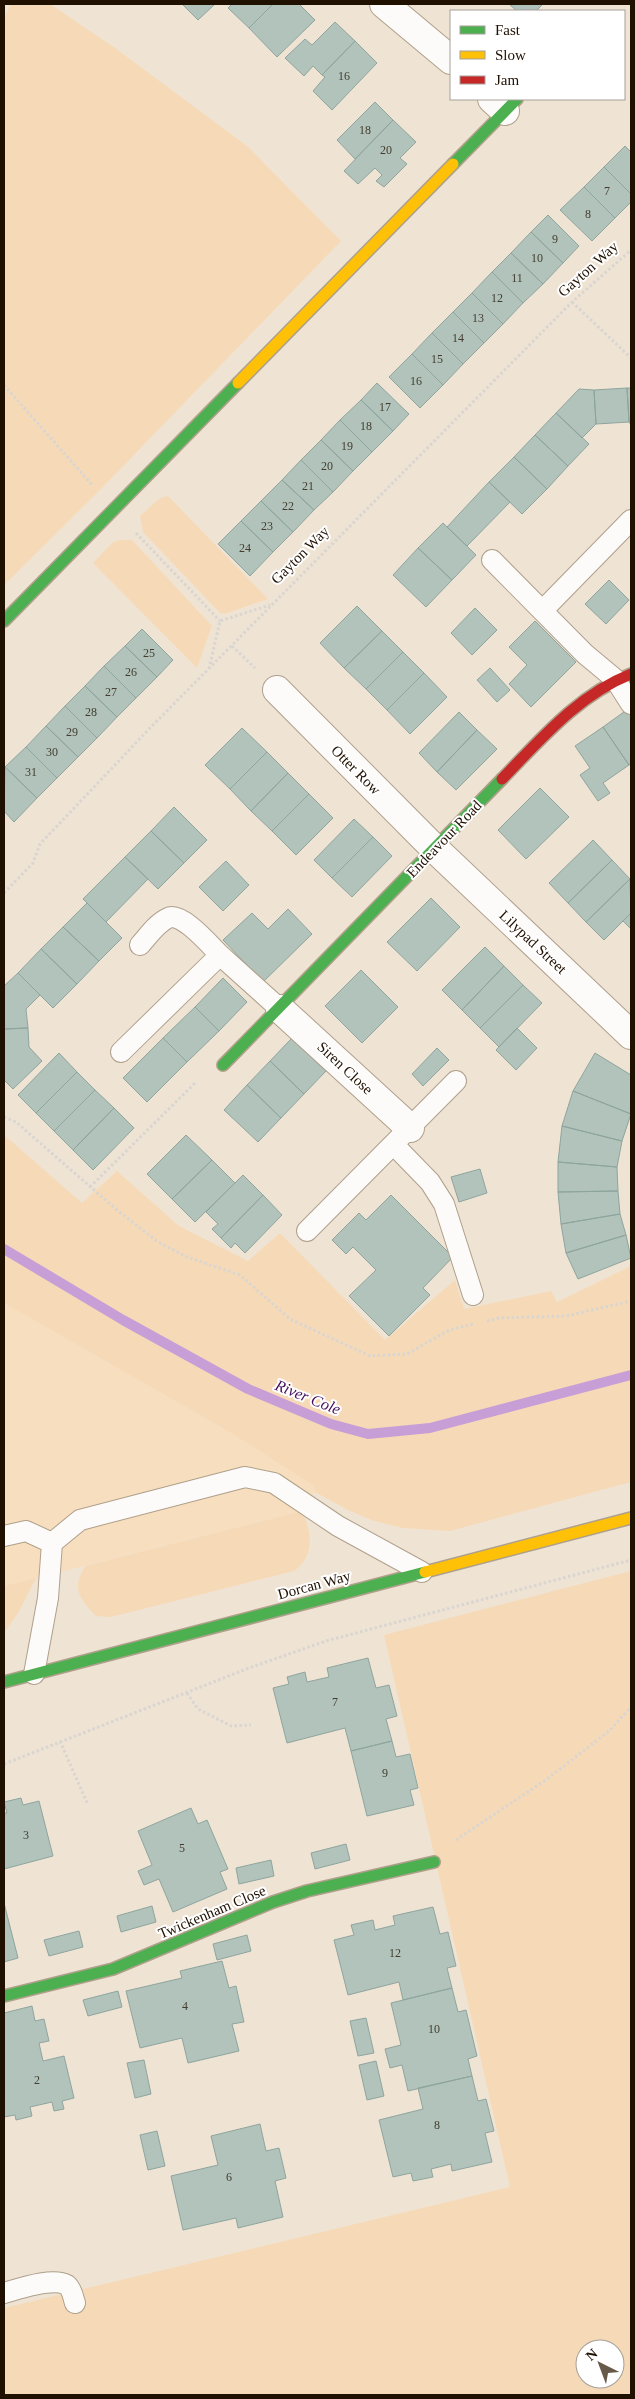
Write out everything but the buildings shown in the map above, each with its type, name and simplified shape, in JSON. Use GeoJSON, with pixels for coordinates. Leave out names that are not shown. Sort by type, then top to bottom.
{"type":"FeatureCollection","features":[{"type":"Feature","properties":{"kind":"street"},"geometry":{"type":"LineString","coordinates":[[384,4],[450,59]]}},
{"type":"Feature","properties":{"kind":"street"},"geometry":{"type":"LineString","coordinates":[[4,621],[504,103]]}},
{"type":"Feature","properties":{"kind":"street","name":"Endeavour Road"},"geometry":{"type":"LineString","coordinates":[[223,1065],[280,1009],[550,729],[580,702],[623,676]]}},
{"type":"Feature","properties":{"kind":"street","name":"Otter Row"},"geometry":{"type":"LineString","coordinates":[[277,690],[435,849]]}},
{"type":"Feature","properties":{"kind":"street","name":"Lilypad Street"},"geometry":{"type":"LineString","coordinates":[[435,849],[631,1035]]}},
{"type":"Feature","properties":{"kind":"street","name":"Siren Close"},"geometry":{"type":"LineString","coordinates":[[280,1009],[402,1136]]}},
{"type":"Feature","properties":{"kind":"street","name":"Dorcan Way"},"geometry":{"type":"LineString","coordinates":[[4,1682],[631,1518]]}},
{"type":"Feature","properties":{"kind":"street","name":"Twickenham Close"},"geometry":{"type":"LineString","coordinates":[[4,1996],[113,1969],[265,1905],[307,1891],[434,1862]]}},
{"type":"Feature","properties":{"kind":"lane"},"geometry":{"type":"LineString","coordinates":[[543,610],[631,520]]}},
{"type":"Feature","properties":{"kind":"lane"},"geometry":{"type":"LineString","coordinates":[[492,560],[585,654],[623,676],[631,704]]}},
{"type":"Feature","properties":{"kind":"lane"},"geometry":{"type":"LineString","coordinates":[[140,945],[161,922],[169,917],[176,917],[184,921],[280,1009]]}},
{"type":"Feature","properties":{"kind":"lane"},"geometry":{"type":"LineString","coordinates":[[121,1052],[220,954]]}},
{"type":"Feature","properties":{"kind":"lane"},"geometry":{"type":"LineString","coordinates":[[307,1231],[456,1081]]}},
{"type":"Feature","properties":{"kind":"lane"},"geometry":{"type":"LineString","coordinates":[[402,1136],[444,1204],[474,1294]]}},
{"type":"Feature","properties":{"kind":"lane"},"geometry":{"type":"LineString","coordinates":[[34,1674],[48,1598],[52,1543],[80,1520],[245,1478],[274,1483],[338,1526],[422,1572]]}},
{"type":"Feature","properties":{"kind":"lane"},"geometry":{"type":"LineString","coordinates":[[4,1536],[26,1530],[52,1543]]}},
{"type":"Feature","properties":{"kind":"lane"},"geometry":{"type":"LineString","coordinates":[[4,2293],[44,2283],[57,2283],[67,2286],[72,2292],[75,2303]]}},
{"type":"Feature","properties":{"kind":"path","name":"Gayton Way"},"geometry":{"type":"LineString","coordinates":[[4,893],[33,863],[40,844],[272,604],[572,302],[631,250]]}},
{"type":"Feature","properties":{"kind":"path"},"geometry":{"type":"LineString","coordinates":[[572,302],[631,358]]}},
{"type":"Feature","properties":{"kind":"path"},"geometry":{"type":"LineString","coordinates":[[4,385],[113,510],[220,622]]}},
{"type":"Feature","properties":{"kind":"path"},"geometry":{"type":"LineString","coordinates":[[220,622],[272,604]]}},
{"type":"Feature","properties":{"kind":"path"},"geometry":{"type":"LineString","coordinates":[[209,669],[220,622]]}},
{"type":"Feature","properties":{"kind":"path"},"geometry":{"type":"LineString","coordinates":[[90,1187],[210,1068],[223,1065]]}},
{"type":"Feature","properties":{"kind":"path"},"geometry":{"type":"LineString","coordinates":[[4,1117],[16,1122],[90,1187],[158,1242],[187,1257],[240,1275],[290,1319],[370,1356],[407,1354],[449,1330],[499,1318],[566,1316],[631,1301]]}},
{"type":"Feature","properties":{"kind":"path"},"geometry":{"type":"LineString","coordinates":[[4,1764],[187,1693],[326,1642],[631,1560]]}},
{"type":"Feature","properties":{"kind":"path"},"geometry":{"type":"LineString","coordinates":[[187,1693],[198,1709],[231,1726],[251,1725]]}},
{"type":"Feature","properties":{"kind":"path"},"geometry":{"type":"LineString","coordinates":[[434,1862],[431,1850],[461,1838],[547,1779],[609,1731],[631,1707]]}},
{"type":"Feature","properties":{"kind":"path"},"geometry":{"type":"LineString","coordinates":[[60,1742],[88,1805]]}},
{"type":"Feature","properties":{"kind":"shaded area"},"geometry":{"type":"Polygon","coordinates":[[[11,4],[50,4],[115,48],[247,146],[341,241],[100,490],[4,585],[4,18],[11,4]]]}},
{"type":"Feature","properties":{"kind":"shaded area"},"geometry":{"type":"Polygon","coordinates":[[[166,496],[268,599],[224,614],[220,613],[143,532],[140,516],[159,499],[166,496]]]}},
{"type":"Feature","properties":{"kind":"shaded area"},"geometry":{"type":"Polygon","coordinates":[[[119,540],[132,540],[212,626],[197,668],[93,563],[112,543],[119,540]]]}},
{"type":"Feature","properties":{"kind":"shaded area"},"geometry":{"type":"Polygon","coordinates":[[[4,1135],[82,1203],[117,1171],[179,1226],[248,1261],[280,1233],[385,1340],[455,1280],[464,1309],[551,1291],[557,1302],[631,1266],[631,1482],[450,1531],[402,1528],[371,1520],[315,1492],[314,1486],[233,1434],[4,1303],[4,1135]]]}},
{"type":"Feature","properties":{"kind":"shaded area"},"geometry":{"type":"Polygon","coordinates":[[[4,1303],[233,1434],[314,1486],[315,1492],[302,1511],[4,1586],[4,1303]]]}},
{"type":"Feature","properties":{"kind":"shaded area"},"geometry":{"type":"Polygon","coordinates":[[[302,1511],[308,1527],[310,1543],[306,1558],[294,1571],[111,1617],[96,1616],[81,1598],[78,1587],[85,1566],[302,1511]]]}},
{"type":"Feature","properties":{"kind":"shaded area"},"geometry":{"type":"Polygon","coordinates":[[[631,1571],[631,2395],[4,2395],[4,2308],[510,2187],[384,1635],[631,1571]]]}},
{"type":"Feature","properties":{"kind":"shaded area"},"geometry":{"type":"Polygon","coordinates":[[[36,1578],[18,1613],[4,1633],[4,1586],[36,1578]]]}},
{"type":"Feature","properties":{"kind":"waterway","name":"River Cole"},"geometry":{"type":"LineString","coordinates":[[4,1249],[123,1320],[248,1389],[331,1424],[368,1434],[430,1428],[631,1375]]}},
{"type":"Feature","properties":{"kind":"traffic: fast"},"geometry":{"type":"LineString","coordinates":[[453,164],[516,100]]}},
{"type":"Feature","properties":{"kind":"traffic: fast"},"geometry":{"type":"LineString","coordinates":[[4,621],[238,383]]}},
{"type":"Feature","properties":{"kind":"traffic: fast"},"geometry":{"type":"LineString","coordinates":[[223,1065],[502,779]]}},
{"type":"Feature","properties":{"kind":"traffic: fast"},"geometry":{"type":"LineString","coordinates":[[4,1682],[425,1572]]}},
{"type":"Feature","properties":{"kind":"traffic: fast"},"geometry":{"type":"LineString","coordinates":[[4,1996],[113,1969],[273,1902],[307,1891],[434,1862]]}},
{"type":"Feature","properties":{"kind":"traffic: slow"},"geometry":{"type":"LineString","coordinates":[[238,383],[453,164]]}},
{"type":"Feature","properties":{"kind":"traffic: slow"},"geometry":{"type":"LineString","coordinates":[[425,1572],[631,1518]]}},
{"type":"Feature","properties":{"kind":"traffic: jam"},"geometry":{"type":"LineString","coordinates":[[502,779],[561,719],[594,694],[631,674]]}}]}
